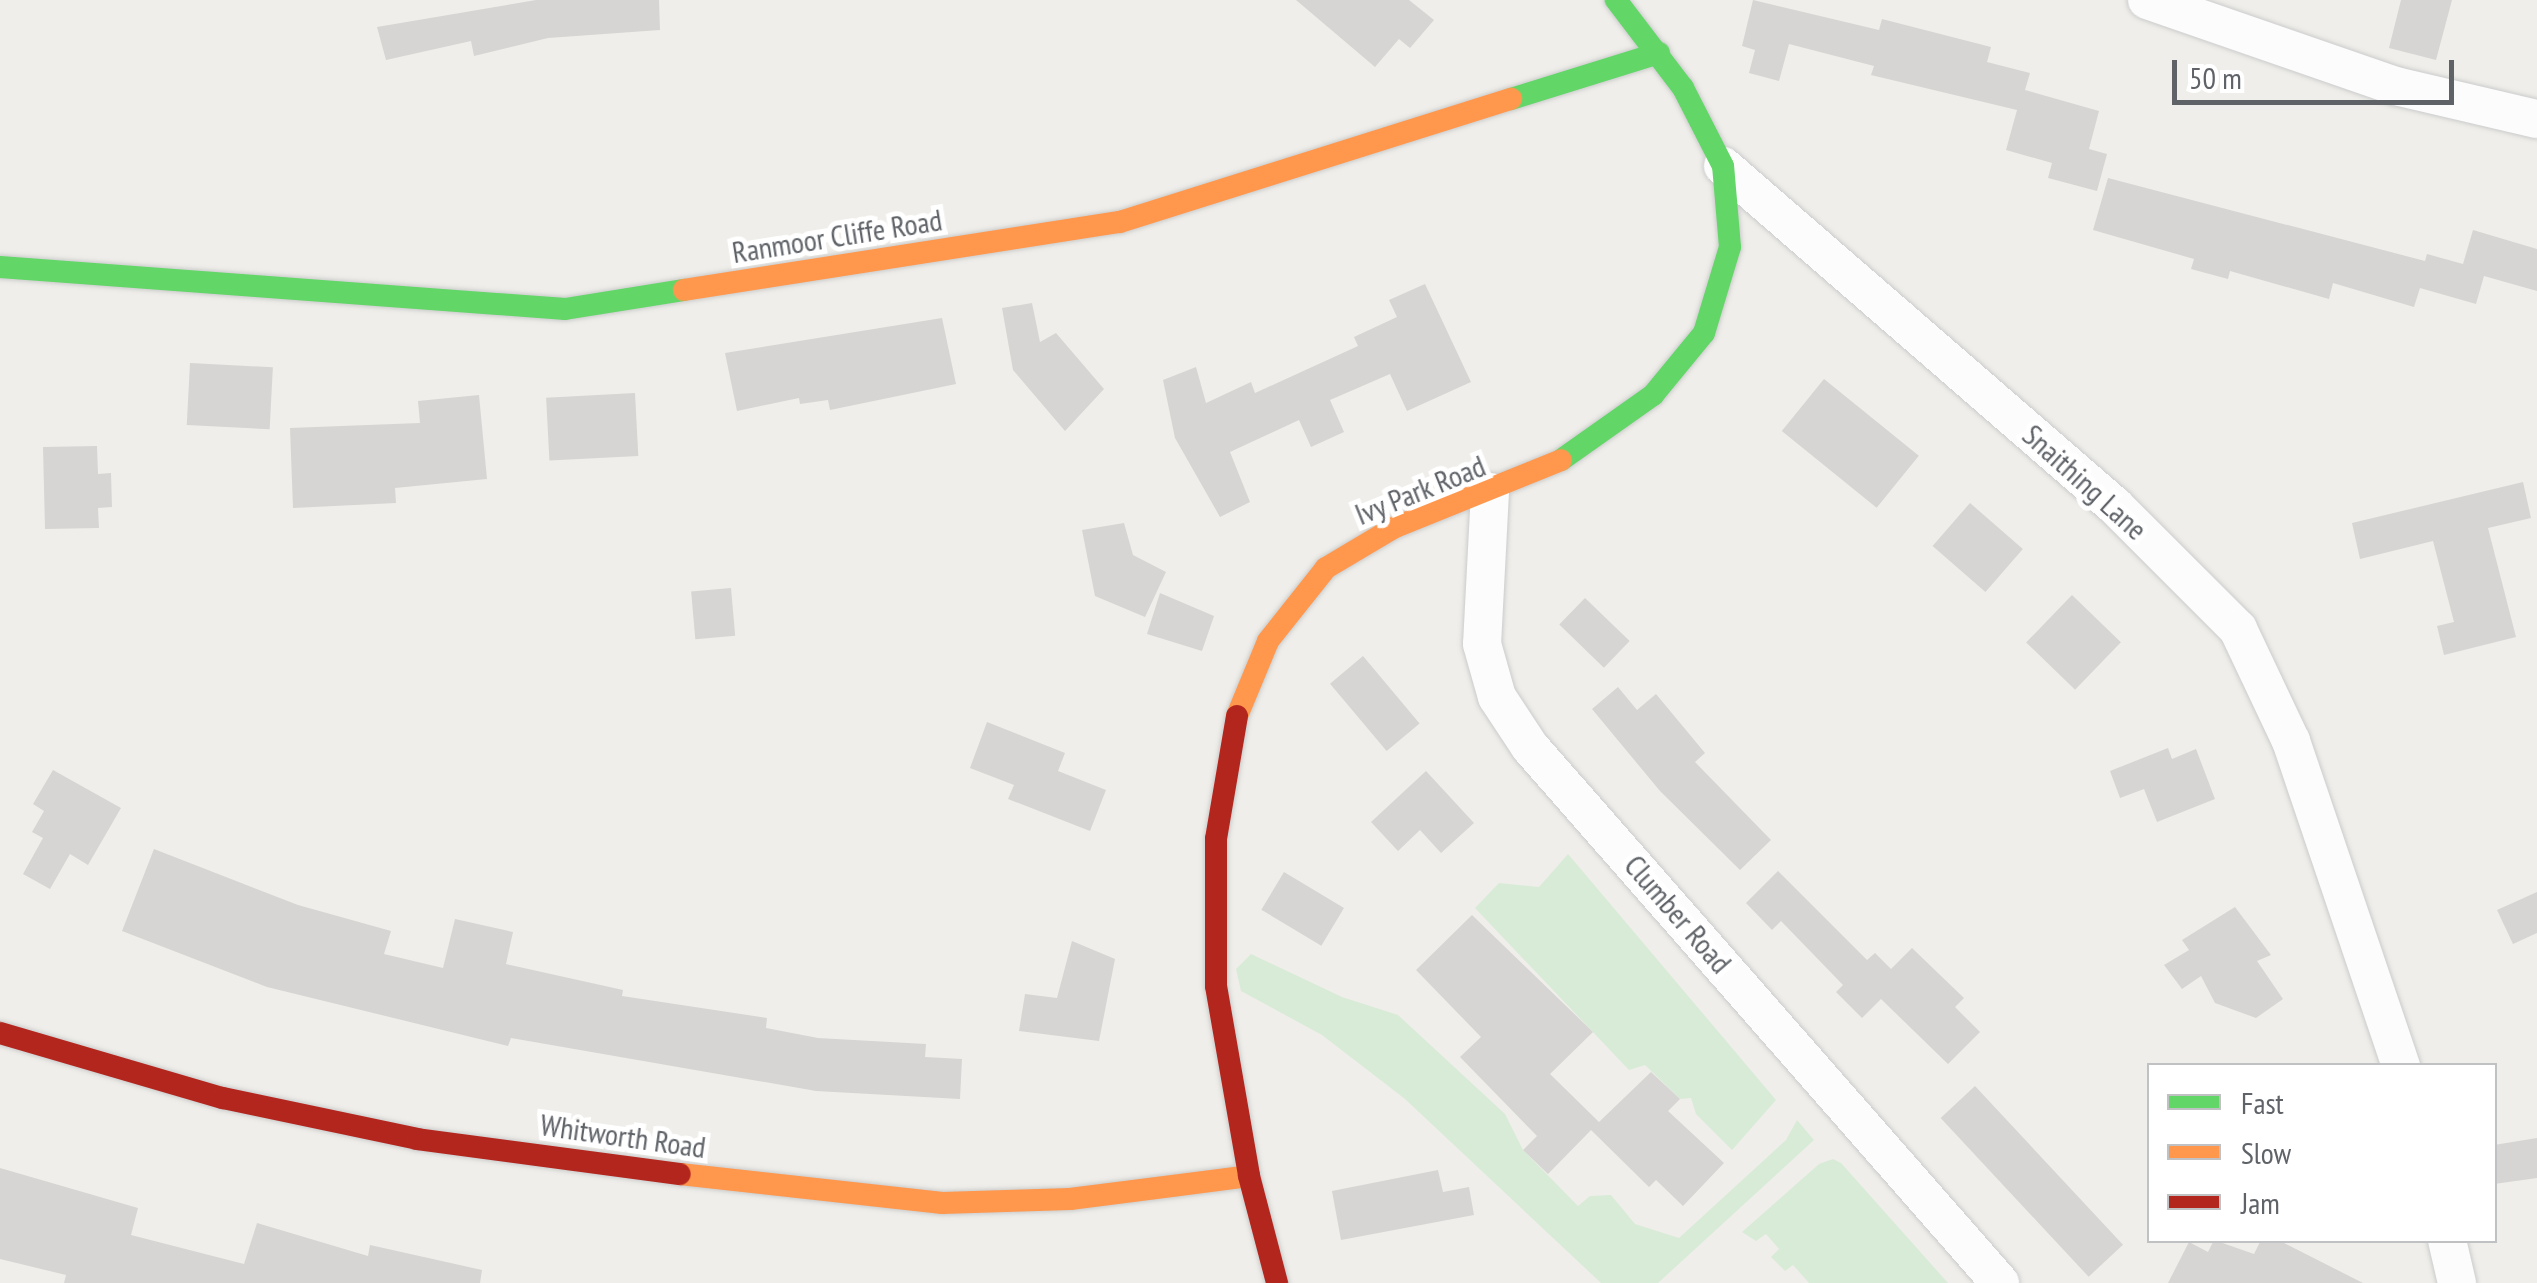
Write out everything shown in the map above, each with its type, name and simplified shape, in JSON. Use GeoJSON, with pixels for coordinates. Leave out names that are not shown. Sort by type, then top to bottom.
{"type":"FeatureCollection","features":[{"type":"Feature","properties":{"kind":"street","name":"Snaithing Lane"},"geometry":{"type":"LineString","coordinates":[[1616,0],[1659,53],[1723,166],[2115,506],[2238,629],[2291,741],[2399,1063]]}},
{"type":"Feature","properties":{"kind":"street"},"geometry":{"type":"LineString","coordinates":[[2147,0],[2396,86],[2537,119]]}},
{"type":"Feature","properties":{"kind":"street","name":"Ranmoor Cliffe Road"},"geometry":{"type":"LineString","coordinates":[[0,267],[565,309],[1120,222],[1659,53]]}},
{"type":"Feature","properties":{"kind":"street","name":"Ivy Park Road"},"geometry":{"type":"LineString","coordinates":[[1276,1283],[1249,1176],[1216,986],[1212,902],[1222,772],[1250,676],[1284,614],[1326,568],[1393,528],[1490,492],[1603,437],[1653,395],[1691,351],[1715,308],[1727,263],[1731,218],[1723,166]]}},
{"type":"Feature","properties":{"kind":"street","name":"Clumber Road"},"geometry":{"type":"LineString","coordinates":[[1490,492],[1482,644],[1497,697],[1522,735],[2000,1283]]}},
{"type":"Feature","properties":{"kind":"street","name":"Whitworth Road"},"geometry":{"type":"LineString","coordinates":[[0,1033],[223,1098],[417,1138],[759,1184],[942,1203],[1070,1199],[1249,1176]]}},
{"type":"Feature","properties":{"kind":"street"},"geometry":{"type":"LineString","coordinates":[[2448,1243],[2457,1283]]}},
{"type":"Feature","properties":{"kind":"green space"},"geometry":{"type":"Polygon","coordinates":[[[1568,854],[1776,1100],[1732,1150],[1696,1114],[1691,1098],[1680,1099],[1645,1065],[1629,1070],[1475,908],[1499,883],[1539,887],[1568,854]]]}},
{"type":"Feature","properties":{"kind":"green space"},"geometry":{"type":"Polygon","coordinates":[[[1251,954],[1342,997],[1398,1015],[1505,1114],[1523,1150],[1578,1206],[1590,1196],[1611,1195],[1635,1224],[1679,1238],[1786,1140],[1797,1120],[1814,1140],[1658,1283],[1601,1283],[1405,1099],[1322,1035],[1241,991],[1236,969],[1251,954]]]}},
{"type":"Feature","properties":{"kind":"green space"},"geometry":{"type":"Polygon","coordinates":[[[1833,1159],[1841,1163],[1948,1283],[1809,1283],[1793,1265],[1785,1271],[1771,1257],[1779,1249],[1766,1234],[1756,1241],[1742,1232],[1819,1164],[1833,1159]]]}},
{"type":"Feature","properties":{"kind":"building"},"geometry":{"type":"Polygon","coordinates":[[[536,0],[659,0],[660,30],[548,38],[474,56],[471,41],[386,60],[377,27],[536,0]]]}},
{"type":"Feature","properties":{"kind":"building"},"geometry":{"type":"Polygon","coordinates":[[[1296,0],[1409,0],[1434,20],[1410,48],[1399,39],[1375,67],[1296,0]]]}},
{"type":"Feature","properties":{"kind":"building"},"geometry":{"type":"Polygon","coordinates":[[[1753,0],[1879,30],[1882,19],[1991,47],[1987,62],[2030,73],[2025,90],[2099,111],[2089,149],[2107,154],[2097,191],[2048,178],[2052,163],[2006,150],[2017,110],[1871,75],[1874,66],[1789,44],[1779,81],[1749,73],[1755,50],[1742,46],[1753,0]]]}},
{"type":"Feature","properties":{"kind":"building"},"geometry":{"type":"Polygon","coordinates":[[[2401,0],[2452,0],[2436,60],[2389,48],[2401,0]]]}},
{"type":"Feature","properties":{"kind":"building"},"geometry":{"type":"Polygon","coordinates":[[[2108,178],[2425,261],[2427,254],[2463,264],[2473,230],[2537,249],[2537,291],[2484,276],[2476,304],[2420,288],[2414,307],[2333,283],[2329,299],[2230,271],[2228,279],[2191,269],[2194,259],[2093,230],[2108,178]]]}},
{"type":"Feature","properties":{"kind":"building"},"geometry":{"type":"Polygon","coordinates":[[[1425,284],[1471,382],[1407,411],[1390,374],[1330,400],[1344,432],[1311,447],[1299,420],[1230,452],[1250,502],[1220,517],[1175,438],[1163,380],[1196,367],[1206,403],[1251,382],[1255,393],[1358,346],[1354,337],[1397,317],[1389,300],[1425,284]]]}},
{"type":"Feature","properties":{"kind":"building"},"geometry":{"type":"Polygon","coordinates":[[[1032,303],[1040,342],[1056,333],[1104,389],[1065,431],[1013,370],[1002,308],[1032,303]]]}},
{"type":"Feature","properties":{"kind":"building"},"geometry":{"type":"Polygon","coordinates":[[[942,318],[956,384],[830,410],[828,400],[800,404],[799,398],[737,411],[725,353],[942,318]]]}},
{"type":"Feature","properties":{"kind":"building"},"geometry":{"type":"Polygon","coordinates":[[[190,363],[273,367],[270,429],[187,425],[190,363]]]}},
{"type":"Feature","properties":{"kind":"building"},"geometry":{"type":"Polygon","coordinates":[[[1824,379],[1919,456],[1877,508],[1782,431],[1824,379]]]}},
{"type":"Feature","properties":{"kind":"building"},"geometry":{"type":"Polygon","coordinates":[[[635,393],[638,456],[549,461],[546,398],[635,393]]]}},
{"type":"Feature","properties":{"kind":"building"},"geometry":{"type":"Polygon","coordinates":[[[479,395],[487,479],[395,488],[396,503],[293,508],[290,428],[420,423],[418,401],[479,395]]]}},
{"type":"Feature","properties":{"kind":"building"},"geometry":{"type":"Polygon","coordinates":[[[97,446],[98,474],[111,473],[112,507],[98,508],[99,528],[45,529],[43,447],[97,446]]]}},
{"type":"Feature","properties":{"kind":"building"},"geometry":{"type":"Polygon","coordinates":[[[2523,482],[2531,518],[2488,528],[2516,637],[2444,655],[2437,626],[2454,622],[2433,541],[2360,559],[2352,523],[2523,482]]]}},
{"type":"Feature","properties":{"kind":"building"},"geometry":{"type":"Polygon","coordinates":[[[1970,503],[2023,549],[1985,592],[1933,546],[1970,503]]]}},
{"type":"Feature","properties":{"kind":"building"},"geometry":{"type":"Polygon","coordinates":[[[1124,523],[1133,555],[1166,572],[1145,617],[1095,596],[1082,530],[1124,523]]]}},
{"type":"Feature","properties":{"kind":"building"},"geometry":{"type":"Polygon","coordinates":[[[731,588],[735,636],[695,639],[691,591],[731,588]]]}},
{"type":"Feature","properties":{"kind":"building"},"geometry":{"type":"Polygon","coordinates":[[[1160,593],[1214,616],[1202,651],[1147,634],[1160,593]]]}},
{"type":"Feature","properties":{"kind":"building"},"geometry":{"type":"Polygon","coordinates":[[[2072,595],[2121,642],[2075,690],[2026,642],[2072,595]]]}},
{"type":"Feature","properties":{"kind":"building"},"geometry":{"type":"Polygon","coordinates":[[[1585,598],[1630,641],[1604,668],[1559,625],[1585,598]]]}},
{"type":"Feature","properties":{"kind":"building"},"geometry":{"type":"Polygon","coordinates":[[[1363,656],[1420,723],[1387,751],[1330,684],[1363,656]]]}},
{"type":"Feature","properties":{"kind":"building"},"geometry":{"type":"Polygon","coordinates":[[[1618,687],[1637,710],[1656,694],[1705,753],[1695,762],[1771,840],[1740,870],[1660,791],[1592,709],[1618,687]]]}},
{"type":"Feature","properties":{"kind":"building"},"geometry":{"type":"Polygon","coordinates":[[[987,722],[1065,753],[1058,771],[1106,790],[1090,831],[1008,799],[1014,785],[970,768],[987,722]]]}},
{"type":"Feature","properties":{"kind":"building"},"geometry":{"type":"Polygon","coordinates":[[[2168,748],[2172,759],[2196,749],[2215,799],[2157,822],[2144,789],[2120,798],[2110,771],[2168,748]]]}},
{"type":"Feature","properties":{"kind":"building"},"geometry":{"type":"Polygon","coordinates":[[[53,770],[121,808],[88,865],[70,854],[50,889],[23,874],[43,838],[32,832],[44,811],[33,804],[53,770]]]}},
{"type":"Feature","properties":{"kind":"building"},"geometry":{"type":"Polygon","coordinates":[[[1426,771],[1474,823],[1441,853],[1420,830],[1398,851],[1371,822],[1426,771]]]}},
{"type":"Feature","properties":{"kind":"building"},"geometry":{"type":"Polygon","coordinates":[[[154,849],[298,905],[391,931],[384,954],[443,968],[455,919],[513,932],[506,964],[623,990],[622,996],[767,1018],[766,1028],[818,1038],[926,1044],[925,1057],[962,1059],[960,1099],[816,1091],[511,1038],[508,1046],[267,987],[122,931],[154,849]]]}},
{"type":"Feature","properties":{"kind":"building"},"geometry":{"type":"Polygon","coordinates":[[[1778,871],[1867,960],[1875,953],[1891,969],[1912,948],[1964,998],[1955,1007],[1980,1032],[1948,1064],[1881,999],[1862,1018],[1836,992],[1843,985],[1781,921],[1772,930],[1746,903],[1778,871]]]}},
{"type":"Feature","properties":{"kind":"building"},"geometry":{"type":"Polygon","coordinates":[[[1284,872],[1344,908],[1321,946],[1261,910],[1284,872]]]}},
{"type":"Feature","properties":{"kind":"building"},"geometry":{"type":"Polygon","coordinates":[[[2537,892],[2537,933],[2513,944],[2497,910],[2537,892]]]}},
{"type":"Feature","properties":{"kind":"building"},"geometry":{"type":"Polygon","coordinates":[[[2235,907],[2271,955],[2257,961],[2283,999],[2256,1018],[2215,1003],[2201,976],[2182,989],[2164,965],[2189,950],[2182,940],[2235,907]]]}},
{"type":"Feature","properties":{"kind":"building"},"geometry":{"type":"Polygon","coordinates":[[[1472,915],[1593,1032],[1550,1074],[1599,1122],[1651,1072],[1680,1099],[1668,1111],[1724,1163],[1683,1206],[1656,1180],[1649,1187],[1591,1130],[1548,1174],[1523,1150],[1537,1136],[1460,1057],[1481,1037],[1416,970],[1472,915]]]}},
{"type":"Feature","properties":{"kind":"building"},"geometry":{"type":"Polygon","coordinates":[[[1072,941],[1115,959],[1099,1041],[1019,1031],[1025,994],[1057,998],[1072,941]]]}},
{"type":"Feature","properties":{"kind":"building"},"geometry":{"type":"Polygon","coordinates":[[[1975,1086],[2123,1245],[2089,1277],[1941,1118],[1975,1086]]]}},
{"type":"Feature","properties":{"kind":"building"},"geometry":{"type":"Polygon","coordinates":[[[2537,1138],[2537,1178],[2497,1184],[2497,1145],[2537,1138]]]}},
{"type":"Feature","properties":{"kind":"building"},"geometry":{"type":"Polygon","coordinates":[[[0,1168],[138,1208],[131,1235],[244,1264],[257,1223],[368,1256],[370,1245],[482,1270],[480,1283],[64,1283],[66,1275],[0,1259],[0,1168]]]}},
{"type":"Feature","properties":{"kind":"building"},"geometry":{"type":"Polygon","coordinates":[[[1438,1170],[1443,1192],[1469,1187],[1474,1215],[1341,1240],[1332,1191],[1438,1170]]]}},
{"type":"Feature","properties":{"kind":"building"},"geometry":{"type":"Polygon","coordinates":[[[2188,1243],[2208,1252],[2212,1243],[2254,1254],[2260,1243],[2284,1243],[2363,1283],[2168,1283],[2188,1243]]]}},
{"type":"Feature","properties":{"kind":"traffic: fast"},"geometry":{"type":"LineString","coordinates":[[1561,460],[1653,395],[1704,333],[1730,247],[1723,166],[1683,88],[1616,0]]}},
{"type":"Feature","properties":{"kind":"traffic: fast"},"geometry":{"type":"LineString","coordinates":[[1511,99],[1659,53]]}},
{"type":"Feature","properties":{"kind":"traffic: fast"},"geometry":{"type":"LineString","coordinates":[[0,267],[565,309],[684,290]]}},
{"type":"Feature","properties":{"kind":"traffic: slow"},"geometry":{"type":"LineString","coordinates":[[684,290],[1120,222],[1511,99]]}},
{"type":"Feature","properties":{"kind":"traffic: slow"},"geometry":{"type":"LineString","coordinates":[[1237,716],[1268,641],[1326,568],[1393,528],[1561,460]]}},
{"type":"Feature","properties":{"kind":"traffic: slow"},"geometry":{"type":"LineString","coordinates":[[680,1174],[942,1203],[1070,1199],[1249,1176]]}},
{"type":"Feature","properties":{"kind":"traffic: jam"},"geometry":{"type":"LineString","coordinates":[[1237,716],[1216,839],[1216,986],[1249,1176],[1277,1283]]}},
{"type":"Feature","properties":{"kind":"traffic: jam"},"geometry":{"type":"LineString","coordinates":[[0,1033],[223,1098],[417,1139],[680,1174]]}}]}
